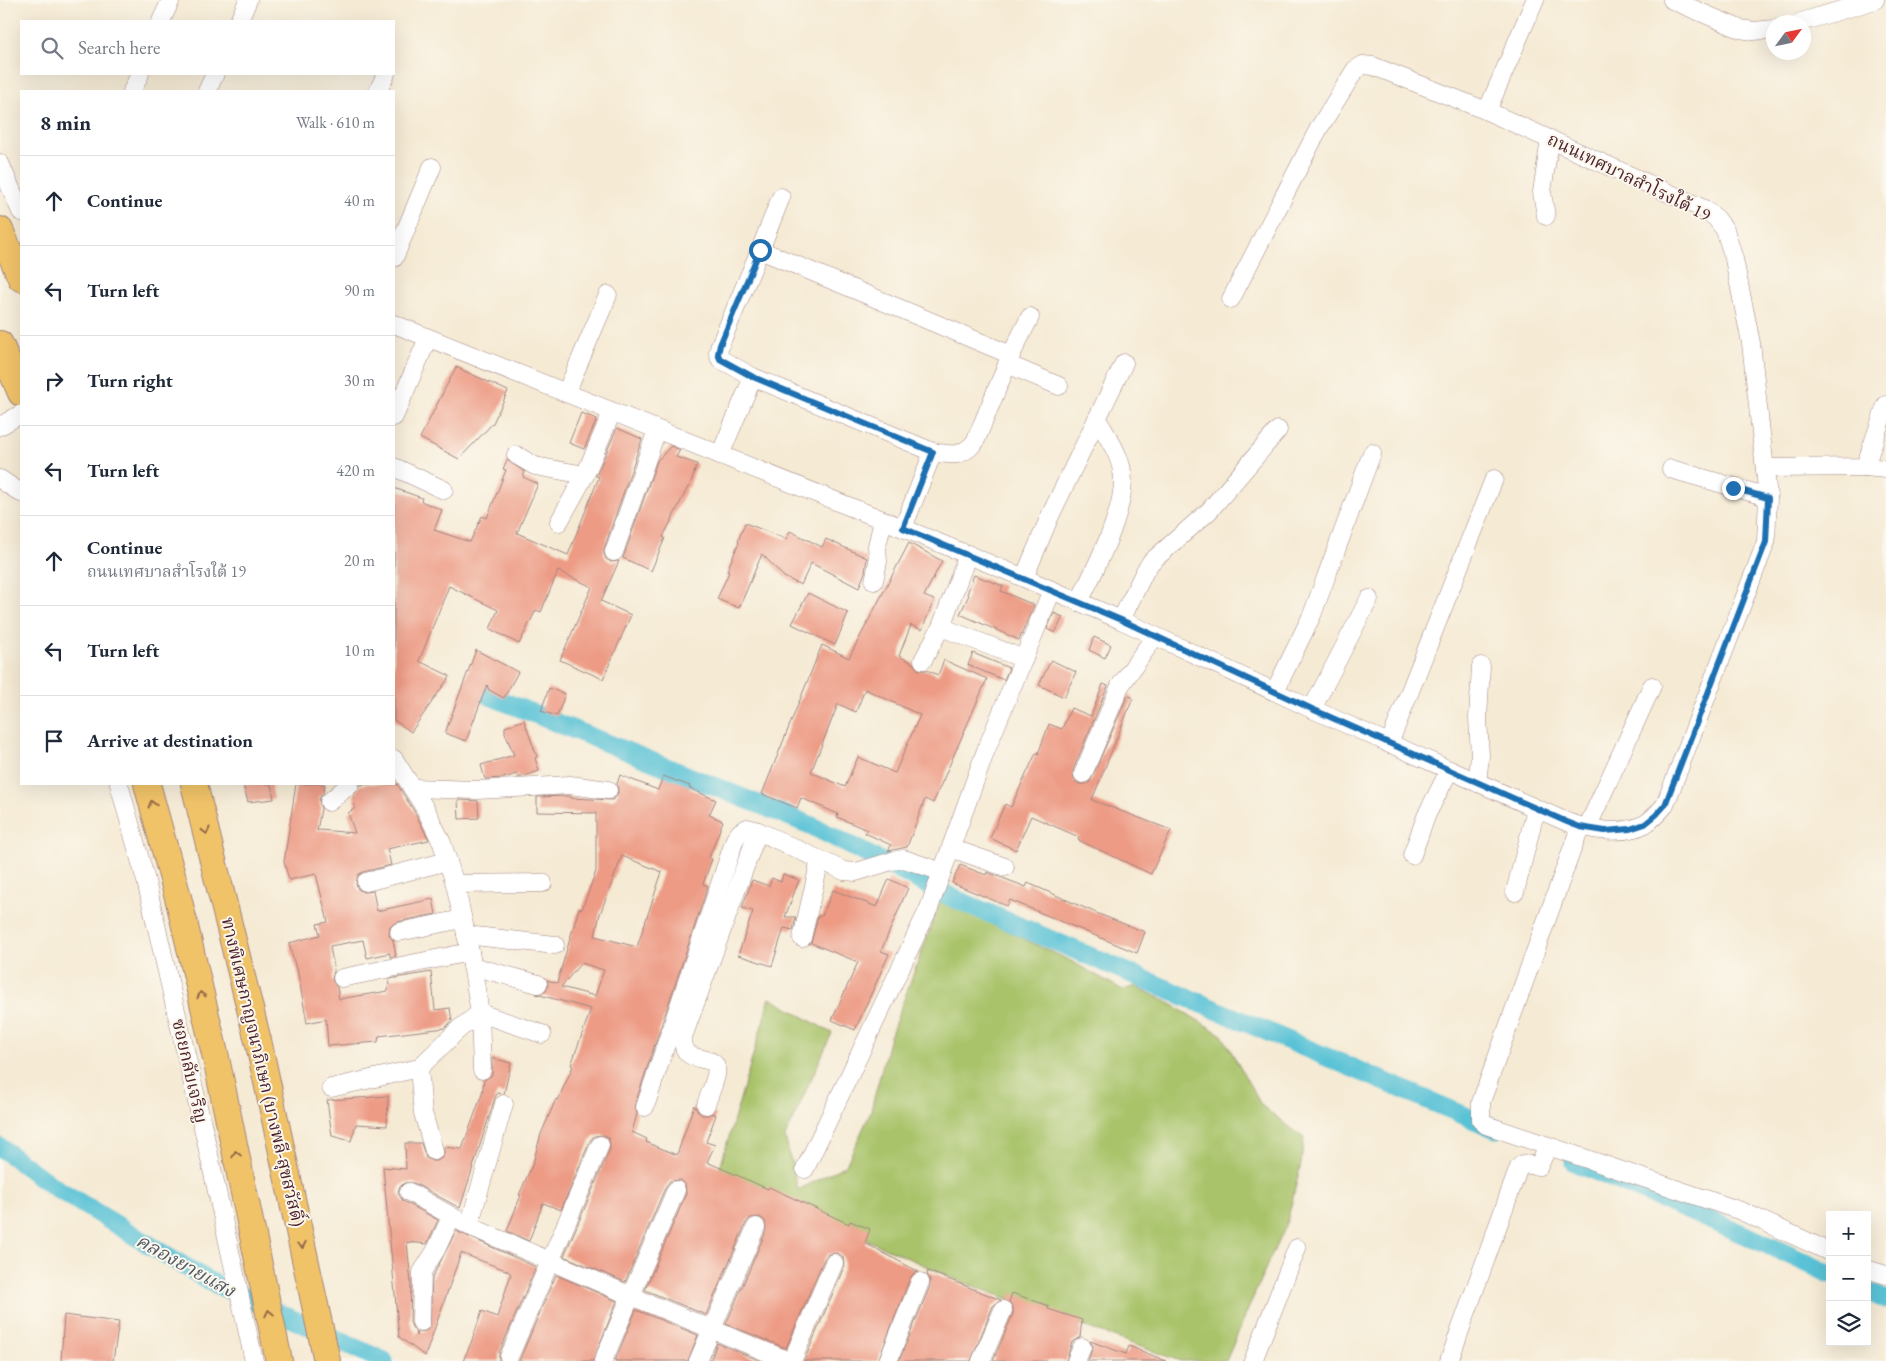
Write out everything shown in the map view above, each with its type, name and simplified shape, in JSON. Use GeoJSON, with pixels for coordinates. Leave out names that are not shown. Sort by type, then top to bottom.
{"type":"FeatureCollection","features":[{"type":"Feature","properties":{"kind":"highway"},"geometry":{"type":"LineString","coordinates":[[0,230],[20,276]]}},
{"type":"Feature","properties":{"kind":"highway"},"geometry":{"type":"LineString","coordinates":[[0,344],[20,392]]}},
{"type":"Feature","properties":{"kind":"highway"},"geometry":{"type":"LineString","coordinates":[[147,785],[179,901],[216,1058],[279,1361]]}},
{"type":"Feature","properties":{"kind":"highway","name":"ทางพิเศษกาญจนาภิเษก (บางพลี-สุขสวัสดิ์)"},"geometry":{"type":"LineString","coordinates":[[194,785],[259,1045],[327,1361]]}},
{"type":"Feature","properties":{"kind":"street"},"geometry":{"type":"LineString","coordinates":[[239,20],[248,0]]}},
{"type":"Feature","properties":{"kind":"street"},"geometry":{"type":"LineString","coordinates":[[1487,111],[1535,0]]}},
{"type":"Feature","properties":{"kind":"street"},"geometry":{"type":"LineString","coordinates":[[1672,0],[1740,29],[1754,31],[1766,30]]}},
{"type":"Feature","properties":{"kind":"street"},"geometry":{"type":"LineString","coordinates":[[1811,19],[1874,0]]}},
{"type":"Feature","properties":{"kind":"street"},"geometry":{"type":"LineString","coordinates":[[162,20],[170,2]]}},
{"type":"Feature","properties":{"kind":"street","name":"ถนนเทศบาลสำโรงใต้ 19"},"geometry":{"type":"LineString","coordinates":[[395,324],[968,554],[1121,620],[1312,709],[1536,809],[1584,827],[1605,831],[1630,829],[1645,824],[1665,805],[1766,542],[1768,498],[1751,343],[1734,259],[1725,230],[1716,218],[1704,209],[1487,111],[1373,66],[1363,65],[1354,70],[1319,128],[1231,299]]}},
{"type":"Feature","properties":{"kind":"street"},"geometry":{"type":"LineString","coordinates":[[132,90],[140,75]]}},
{"type":"Feature","properties":{"kind":"street"},"geometry":{"type":"LineString","coordinates":[[207,90],[215,75]]}},
{"type":"Feature","properties":{"kind":"street"},"geometry":{"type":"LineString","coordinates":[[378,90],[386,75]]}},
{"type":"Feature","properties":{"kind":"street"},"geometry":{"type":"LineString","coordinates":[[1546,216],[1542,192],[1550,139]]}},
{"type":"Feature","properties":{"kind":"street"},"geometry":{"type":"LineString","coordinates":[[0,163],[20,210]]}},
{"type":"Feature","properties":{"kind":"street"},"geometry":{"type":"LineString","coordinates":[[395,256],[432,167]]}},
{"type":"Feature","properties":{"kind":"street"},"geometry":{"type":"LineString","coordinates":[[781,197],[718,354],[724,362],[753,377],[933,452],[954,455],[968,450],[975,442],[1009,360],[1030,317]]}},
{"type":"Feature","properties":{"kind":"street"},"geometry":{"type":"LineString","coordinates":[[760,250],[1009,360],[1059,386]]}},
{"type":"Feature","properties":{"kind":"street"},"geometry":{"type":"LineString","coordinates":[[566,393],[608,295]]}},
{"type":"Feature","properties":{"kind":"street"},"geometry":{"type":"LineString","coordinates":[[395,415],[428,338]]}},
{"type":"Feature","properties":{"kind":"street"},"geometry":{"type":"LineString","coordinates":[[1024,578],[1050,516],[1124,362]]}},
{"type":"Feature","properties":{"kind":"street"},"geometry":{"type":"LineString","coordinates":[[720,455],[753,377]]}},
{"type":"Feature","properties":{"kind":"street"},"geometry":{"type":"LineString","coordinates":[[1865,467],[1886,405]]}},
{"type":"Feature","properties":{"kind":"street"},"geometry":{"type":"LineString","coordinates":[[559,522],[585,475],[612,412]]}},
{"type":"Feature","properties":{"kind":"street"},"geometry":{"type":"LineString","coordinates":[[0,426],[20,415]]}},
{"type":"Feature","properties":{"kind":"street"},"geometry":{"type":"LineString","coordinates":[[1080,602],[1102,556],[1123,488],[1122,471],[1097,418]]}},
{"type":"Feature","properties":{"kind":"street"},"geometry":{"type":"LineString","coordinates":[[614,552],[657,430]]}},
{"type":"Feature","properties":{"kind":"street"},"geometry":{"type":"LineString","coordinates":[[1121,620],[1150,562],[1203,517],[1278,430]]}},
{"type":"Feature","properties":{"kind":"street"},"geometry":{"type":"LineString","coordinates":[[903,528],[933,452]]}},
{"type":"Feature","properties":{"kind":"street"},"geometry":{"type":"LineString","coordinates":[[1276,691],[1312,615],[1372,453]]}},
{"type":"Feature","properties":{"kind":"street"},"geometry":{"type":"LineString","coordinates":[[516,455],[536,466],[585,475]]}},
{"type":"Feature","properties":{"kind":"street"},"geometry":{"type":"LineString","coordinates":[[395,467],[444,490]]}},
{"type":"Feature","properties":{"kind":"street"},"geometry":{"type":"LineString","coordinates":[[1765,468],[1865,467],[1886,469]]}},
{"type":"Feature","properties":{"kind":"street"},"geometry":{"type":"LineString","coordinates":[[1671,469],[1768,498]]}},
{"type":"Feature","properties":{"kind":"street"},"geometry":{"type":"LineString","coordinates":[[0,479],[20,492]]}},
{"type":"Feature","properties":{"kind":"street"},"geometry":{"type":"LineString","coordinates":[[1389,744],[1494,479]]}},
{"type":"Feature","properties":{"kind":"street"},"geometry":{"type":"LineString","coordinates":[[874,581],[878,562],[877,546],[883,520]]}},
{"type":"Feature","properties":{"kind":"street"},"geometry":{"type":"LineString","coordinates":[[923,660],[941,627],[968,554]]}},
{"type":"Feature","properties":{"kind":"street"},"geometry":{"type":"LineString","coordinates":[[805,1169],[929,908],[986,750],[1052,590]]}},
{"type":"Feature","properties":{"kind":"street"},"geometry":{"type":"LineString","coordinates":[[1312,709],[1369,599]]}},
{"type":"Feature","properties":{"kind":"street"},"geometry":{"type":"LineString","coordinates":[[941,627],[1024,659]]}},
{"type":"Feature","properties":{"kind":"street"},"geometry":{"type":"LineString","coordinates":[[1083,774],[1120,686],[1155,636]]}},
{"type":"Feature","properties":{"kind":"street"},"geometry":{"type":"LineString","coordinates":[[1477,783],[1480,756],[1478,718],[1481,666]]}},
{"type":"Feature","properties":{"kind":"street"},"geometry":{"type":"LineString","coordinates":[[1652,686],[1584,827],[1481,1102],[1481,1120],[1486,1125],[1741,1211],[1826,1250]]}},
{"type":"Feature","properties":{"kind":"street"},"geometry":{"type":"LineString","coordinates":[[395,760],[426,810],[442,842],[455,884],[480,1013],[482,1070]]}},
{"type":"Feature","properties":{"kind":"street"},"geometry":{"type":"LineString","coordinates":[[1412,855],[1427,814],[1449,771]]}},
{"type":"Feature","properties":{"kind":"street","name":"ซอยกลับเจริญ"},"geometry":{"type":"LineString","coordinates":[[119,785],[146,881],[254,1361]]}},
{"type":"Feature","properties":{"kind":"street"},"geometry":{"type":"LineString","coordinates":[[329,802],[349,785]]}},
{"type":"Feature","properties":{"kind":"street"},"geometry":{"type":"LineString","coordinates":[[412,788],[477,790],[570,785],[608,790]]}},
{"type":"Feature","properties":{"kind":"street"},"geometry":{"type":"LineString","coordinates":[[1515,892],[1536,809]]}},
{"type":"Feature","properties":{"kind":"street"},"geometry":{"type":"LineString","coordinates":[[706,1105],[717,1073],[715,1065],[710,1060],[691,1056],[685,1051],[682,1046],[683,1036],[693,988],[735,839],[740,832],[747,828],[758,831],[844,870],[856,872],[904,859],[942,872]]}},
{"type":"Feature","properties":{"kind":"street"},"geometry":{"type":"LineString","coordinates":[[950,848],[1005,867]]}},
{"type":"Feature","properties":{"kind":"street"},"geometry":{"type":"LineString","coordinates":[[802,938],[820,860]]}},
{"type":"Feature","properties":{"kind":"street"},"geometry":{"type":"LineString","coordinates":[[366,882],[448,861]]}},
{"type":"Feature","properties":{"kind":"street"},"geometry":{"type":"LineString","coordinates":[[455,884],[543,884]]}},
{"type":"Feature","properties":{"kind":"street"},"geometry":{"type":"LineString","coordinates":[[399,932],[467,943],[555,945]]}},
{"type":"Feature","properties":{"kind":"street"},"geometry":{"type":"LineString","coordinates":[[342,978],[467,943],[538,984]]}},
{"type":"Feature","properties":{"kind":"street"},"geometry":{"type":"LineString","coordinates":[[645,1107],[693,988]]}},
{"type":"Feature","properties":{"kind":"street"},"geometry":{"type":"LineString","coordinates":[[480,1013],[542,1034]]}},
{"type":"Feature","properties":{"kind":"street"},"geometry":{"type":"LineString","coordinates":[[331,1088],[419,1068],[459,1029],[480,1013]]}},
{"type":"Feature","properties":{"kind":"street"},"geometry":{"type":"LineString","coordinates":[[419,1068],[424,1113],[434,1151]]}},
{"type":"Feature","properties":{"kind":"street"},"geometry":{"type":"LineString","coordinates":[[469,1226],[504,1104]]}},
{"type":"Feature","properties":{"kind":"street"},"geometry":{"type":"LineString","coordinates":[[509,1357],[600,1145]]}},
{"type":"Feature","properties":{"kind":"street"},"geometry":{"type":"LineString","coordinates":[[1449,1361],[1519,1167],[1523,1164],[1540,1166],[1548,1146]]}},
{"type":"Feature","properties":{"kind":"street"},"geometry":{"type":"LineString","coordinates":[[603,1361],[676,1190]]}},
{"type":"Feature","properties":{"kind":"street"},"geometry":{"type":"LineString","coordinates":[[408,1192],[469,1226],[712,1330],[791,1361],[834,1263]]}},
{"type":"Feature","properties":{"kind":"street"},"geometry":{"type":"LineString","coordinates":[[421,1322],[422,1272],[436,1250],[451,1217]]}},
{"type":"Feature","properties":{"kind":"street"},"geometry":{"type":"LineString","coordinates":[[698,1361],[756,1227]]}},
{"type":"Feature","properties":{"kind":"street"},"geometry":{"type":"LineString","coordinates":[[1253,1361],[1297,1248]]}},
{"type":"Feature","properties":{"kind":"street"},"geometry":{"type":"LineString","coordinates":[[1871,1269],[1886,1275]]}},
{"type":"Feature","properties":{"kind":"street"},"geometry":{"type":"LineString","coordinates":[[888,1361],[920,1282]]}},
{"type":"Feature","properties":{"kind":"street"},"geometry":{"type":"LineString","coordinates":[[981,1361],[1002,1310]]}},
{"type":"Feature","properties":{"kind":"green space"},"geometry":{"type":"Polygon","coordinates":[[[941,900],[1069,960],[1123,990],[1135,986],[1171,1004],[1222,1035],[1261,1105],[1304,1138],[1301,1164],[1286,1226],[1270,1258],[1226,1361],[1180,1361],[962,1282],[718,1174],[770,998],[832,1033],[785,1137],[798,1190],[846,1165],[870,1114],[890,1037],[941,900]]]}},
{"type":"Feature","properties":{"kind":"building"},"geometry":{"type":"Polygon","coordinates":[[[456,367],[508,391],[493,423],[459,459],[420,438],[456,367]]]}},
{"type":"Feature","properties":{"kind":"building"},"geometry":{"type":"Polygon","coordinates":[[[581,413],[597,419],[584,449],[569,443],[581,413]]]}},
{"type":"Feature","properties":{"kind":"building"},"geometry":{"type":"Polygon","coordinates":[[[617,428],[642,439],[604,549],[606,559],[611,562],[619,561],[601,601],[631,615],[603,679],[560,660],[592,587],[558,571],[541,612],[536,610],[519,644],[490,629],[498,610],[449,586],[419,661],[450,676],[411,732],[395,721],[395,488],[422,498],[421,501],[442,510],[434,530],[470,542],[482,516],[487,518],[506,470],[503,469],[507,460],[525,472],[523,477],[538,484],[517,533],[568,555],[599,477],[596,476],[617,428]]]}},
{"type":"Feature","properties":{"kind":"building"},"geometry":{"type":"Polygon","coordinates":[[[671,446],[680,450],[676,457],[697,464],[689,488],[663,537],[665,538],[651,571],[623,558],[657,461],[671,446]]]}},
{"type":"Feature","properties":{"kind":"building"},"geometry":{"type":"Polygon","coordinates":[[[745,523],[786,539],[790,531],[822,547],[826,539],[867,558],[865,572],[859,588],[811,563],[801,585],[784,577],[762,554],[739,608],[717,599],[729,572],[727,571],[745,523]]]}},
{"type":"Feature","properties":{"kind":"building"},"geometry":{"type":"Polygon","coordinates":[[[909,543],[942,561],[924,596],[934,600],[922,630],[911,625],[899,656],[913,663],[918,670],[927,670],[938,675],[944,660],[987,679],[933,803],[925,799],[907,847],[888,851],[891,845],[865,833],[867,830],[837,817],[838,814],[801,798],[797,808],[762,794],[822,645],[849,658],[909,543]],[[865,689],[856,712],[838,704],[811,772],[845,787],[858,757],[895,773],[920,715],[865,689]]]}},
{"type":"Feature","properties":{"kind":"building"},"geometry":{"type":"Polygon","coordinates":[[[974,575],[1003,586],[1001,591],[1034,605],[1019,640],[960,614],[969,595],[967,594],[974,575]]]}},
{"type":"Feature","properties":{"kind":"building"},"geometry":{"type":"Polygon","coordinates":[[[808,593],[848,613],[835,645],[792,624],[808,593]]]}},
{"type":"Feature","properties":{"kind":"building"},"geometry":{"type":"Polygon","coordinates":[[[1054,613],[1063,617],[1055,633],[1047,629],[1054,613]]]}},
{"type":"Feature","properties":{"kind":"building"},"geometry":{"type":"Polygon","coordinates":[[[1094,637],[1111,645],[1105,658],[1089,650],[1094,637]]]}},
{"type":"Feature","properties":{"kind":"building"},"geometry":{"type":"Polygon","coordinates":[[[476,650],[518,672],[504,698],[489,690],[487,685],[466,741],[445,733],[476,650]]]}},
{"type":"Feature","properties":{"kind":"building"},"geometry":{"type":"Polygon","coordinates":[[[973,653],[1009,668],[1004,680],[968,665],[973,653]]]}},
{"type":"Feature","properties":{"kind":"building"},"geometry":{"type":"Polygon","coordinates":[[[1051,660],[1076,672],[1064,697],[1039,685],[1051,660]]]}},
{"type":"Feature","properties":{"kind":"building"},"geometry":{"type":"Polygon","coordinates":[[[1103,684],[1108,686],[1073,770],[1073,776],[1079,784],[1090,782],[1128,695],[1133,698],[1092,800],[1171,830],[1151,874],[1078,840],[1079,837],[1031,816],[1016,850],[990,838],[1005,804],[1011,807],[1036,753],[1038,754],[1049,724],[1062,729],[1071,708],[1091,716],[1103,684]]]}},
{"type":"Feature","properties":{"kind":"building"},"geometry":{"type":"Polygon","coordinates":[[[549,688],[565,694],[557,716],[541,711],[549,688]]]}},
{"type":"Feature","properties":{"kind":"building"},"geometry":{"type":"Polygon","coordinates":[[[524,720],[537,757],[535,758],[539,771],[522,777],[518,777],[517,774],[503,778],[485,779],[481,765],[514,755],[505,733],[505,727],[524,720]]]}},
{"type":"Feature","properties":{"kind":"building"},"geometry":{"type":"Polygon","coordinates":[[[620,775],[658,790],[663,776],[690,786],[689,788],[716,800],[709,815],[723,821],[709,858],[712,859],[703,884],[708,886],[635,1104],[637,1114],[632,1132],[647,1139],[646,1142],[677,1155],[694,1105],[702,1115],[712,1113],[716,1115],[706,1142],[715,1145],[707,1162],[768,1189],[769,1187],[849,1224],[850,1221],[870,1229],[865,1243],[919,1272],[914,1273],[910,1278],[878,1361],[804,1361],[844,1267],[843,1257],[838,1253],[828,1254],[824,1259],[786,1348],[726,1324],[766,1231],[765,1221],[760,1217],[750,1218],[746,1223],[706,1315],[645,1290],[686,1194],[685,1184],[680,1180],[670,1181],[666,1186],[625,1282],[564,1256],[610,1149],[609,1139],[604,1135],[594,1136],[590,1141],[561,1210],[543,1203],[529,1241],[507,1231],[521,1195],[519,1195],[533,1163],[541,1134],[573,1066],[571,1065],[591,1009],[536,994],[546,991],[548,986],[547,980],[557,983],[579,908],[582,909],[596,871],[596,813],[537,812],[537,797],[570,796],[571,798],[612,800],[618,792],[617,784],[620,775]],[[622,856],[600,914],[595,936],[637,947],[662,872],[622,856]],[[581,963],[561,987],[595,996],[604,970],[581,963]]]}},
{"type":"Feature","properties":{"kind":"building"},"geometry":{"type":"Polygon","coordinates":[[[397,784],[429,840],[387,849],[391,865],[363,872],[358,875],[356,884],[358,889],[363,892],[373,891],[377,911],[433,899],[436,914],[397,922],[390,926],[389,935],[393,940],[396,956],[390,957],[390,953],[367,958],[363,940],[330,946],[334,971],[332,980],[337,987],[339,999],[388,991],[389,979],[431,972],[435,1010],[450,1008],[452,1021],[445,1028],[379,1036],[378,1042],[328,1046],[326,1019],[307,1023],[297,968],[289,943],[320,935],[317,924],[328,922],[316,874],[289,880],[284,862],[296,785],[325,785],[319,799],[321,809],[317,831],[355,833],[348,813],[355,808],[354,795],[360,785],[397,784]]]}},
{"type":"Feature","properties":{"kind":"building"},"geometry":{"type":"Polygon","coordinates":[[[243,785],[271,785],[274,799],[248,802],[243,785]]]}},
{"type":"Feature","properties":{"kind":"building"},"geometry":{"type":"Polygon","coordinates":[[[458,800],[478,801],[479,818],[459,819],[458,800]]]}},
{"type":"Feature","properties":{"kind":"building"},"geometry":{"type":"Polygon","coordinates":[[[960,865],[986,875],[987,872],[1026,887],[1028,883],[1145,932],[1137,953],[1010,900],[1007,906],[952,883],[960,865]]]}},
{"type":"Feature","properties":{"kind":"building"},"geometry":{"type":"Polygon","coordinates":[[[783,874],[799,880],[785,917],[796,917],[793,930],[784,928],[772,966],[738,955],[753,911],[742,908],[752,880],[769,886],[772,878],[781,882],[783,874]]]}},
{"type":"Feature","properties":{"kind":"building"},"geometry":{"type":"Polygon","coordinates":[[[889,879],[908,888],[881,951],[889,954],[855,1030],[832,1020],[858,962],[811,943],[818,916],[822,916],[833,890],[877,907],[889,879]]]}},
{"type":"Feature","properties":{"kind":"building"},"geometry":{"type":"Polygon","coordinates":[[[492,1058],[511,1063],[504,1094],[497,1093],[460,1208],[414,1183],[404,1183],[398,1193],[403,1201],[438,1220],[427,1244],[407,1242],[411,1283],[410,1322],[416,1336],[417,1332],[426,1331],[430,1327],[432,1278],[456,1231],[536,1267],[499,1353],[499,1361],[463,1361],[482,1311],[497,1317],[511,1274],[508,1271],[461,1253],[425,1356],[399,1337],[383,1167],[406,1169],[405,1143],[421,1143],[426,1158],[432,1161],[442,1158],[444,1147],[462,1149],[482,1094],[484,1080],[492,1075],[492,1058]]]}},
{"type":"Feature","properties":{"kind":"building"},"geometry":{"type":"Polygon","coordinates":[[[388,1096],[387,1126],[356,1124],[351,1141],[332,1136],[327,1100],[388,1096]]]}},
{"type":"Feature","properties":{"kind":"building"},"geometry":{"type":"Polygon","coordinates":[[[928,1271],[1001,1300],[993,1306],[971,1361],[899,1361],[930,1286],[928,1271]]]}},
{"type":"Feature","properties":{"kind":"building"},"geometry":{"type":"Polygon","coordinates":[[[556,1275],[617,1301],[593,1361],[519,1361],[556,1275]]]}},
{"type":"Feature","properties":{"kind":"building"},"geometry":{"type":"Polygon","coordinates":[[[1012,1293],[1049,1306],[1048,1309],[1082,1320],[1080,1337],[1072,1342],[1066,1361],[993,1361],[1013,1314],[1013,1308],[1009,1302],[1012,1293]]]}},
{"type":"Feature","properties":{"kind":"building"},"geometry":{"type":"Polygon","coordinates":[[[636,1310],[698,1335],[688,1361],[615,1361],[636,1310]]]}},
{"type":"Feature","properties":{"kind":"building"},"geometry":{"type":"Polygon","coordinates":[[[64,1315],[119,1322],[113,1361],[61,1361],[64,1315]]]}},
{"type":"Feature","properties":{"kind":"building"},"geometry":{"type":"Polygon","coordinates":[[[1090,1341],[1126,1354],[1129,1346],[1166,1361],[1088,1361],[1093,1346],[1090,1341]]]}},
{"type":"Feature","properties":{"kind":"building"},"geometry":{"type":"Polygon","coordinates":[[[717,1343],[761,1361],[710,1361],[717,1343]]]}},
{"type":"Feature","properties":{"kind":"waterway"},"geometry":{"type":"LineString","coordinates":[[485,694],[810,825],[953,898],[1496,1129]]}},
{"type":"Feature","properties":{"kind":"waterway","name":"คลองยายแสง"},"geometry":{"type":"LineString","coordinates":[[0,1147],[51,1185],[209,1281],[384,1361]]}},
{"type":"Feature","properties":{"kind":"waterway"},"geometry":{"type":"LineString","coordinates":[[1574,1162],[1759,1241],[1826,1272]]}},
{"type":"Feature","properties":{"kind":"waterway"},"geometry":{"type":"LineString","coordinates":[[1871,1293],[1886,1300]]}},
{"type":"Feature","properties":{"kind":"route"},"geometry":{"type":"LineString","coordinates":[[760,250],[720,345],[718,354],[720,359],[753,377],[933,452],[903,528],[1121,620],[1449,771],[1580,827],[1605,831],[1630,829],[1645,824],[1665,805],[1766,542],[1768,498],[1733,488]]}}]}
